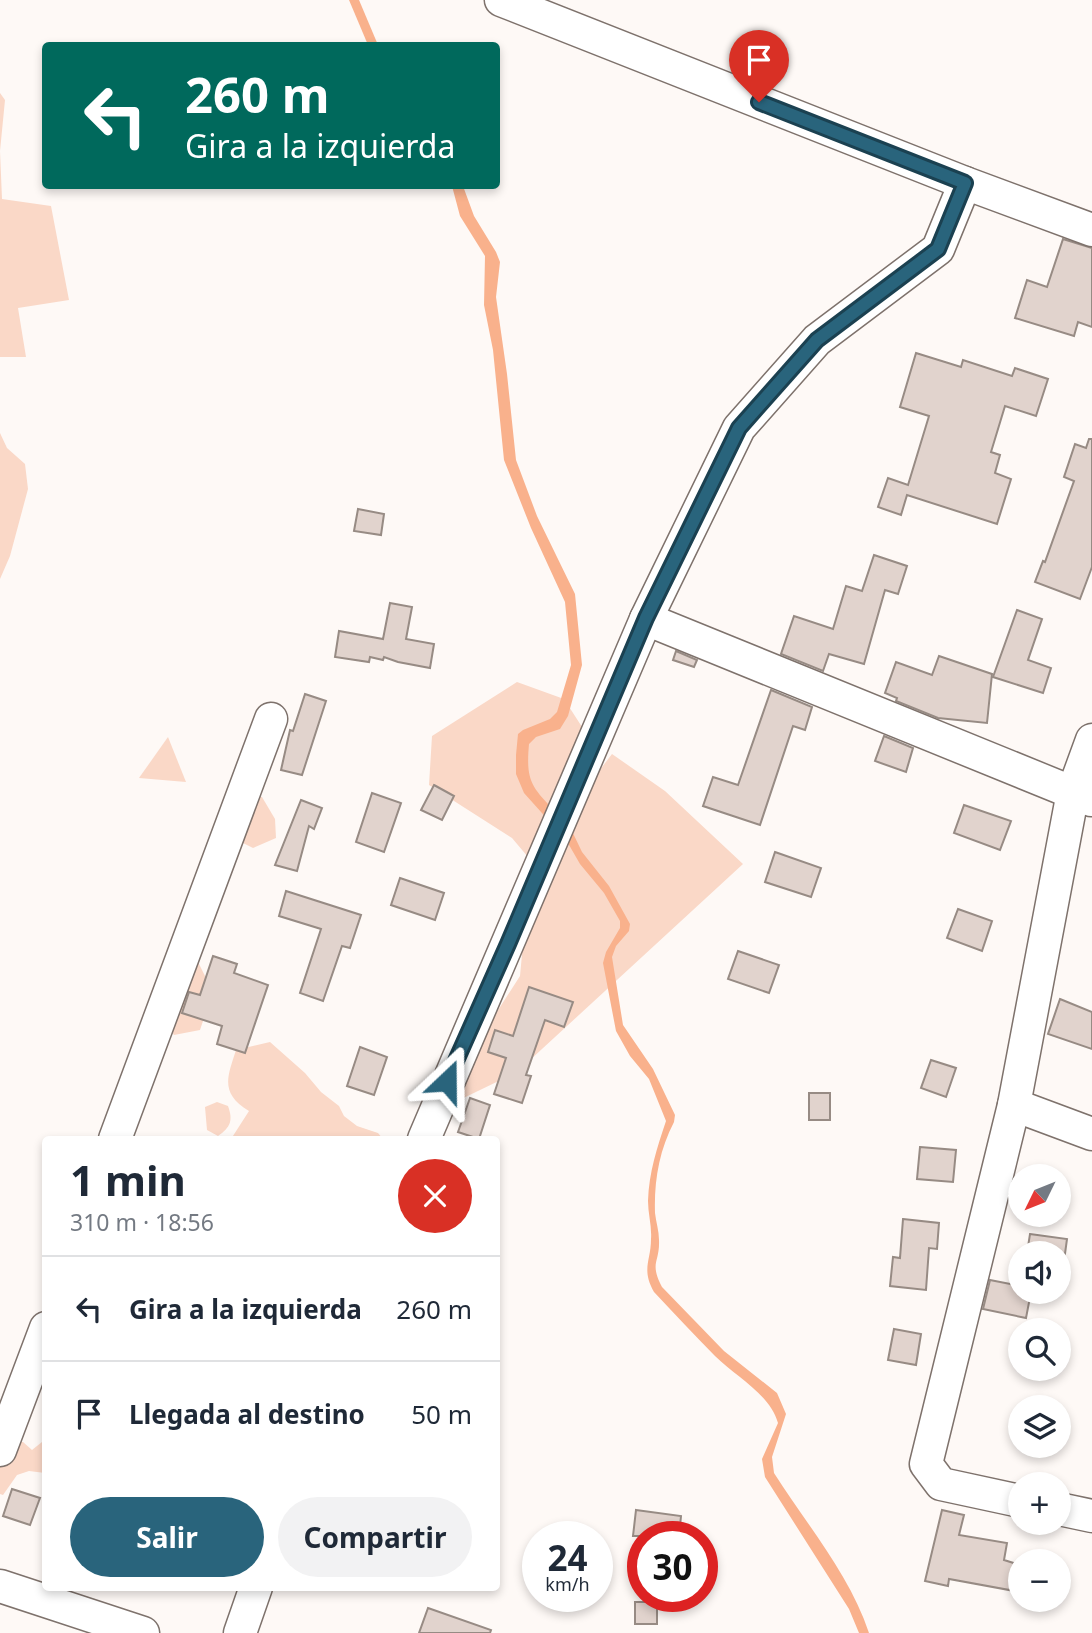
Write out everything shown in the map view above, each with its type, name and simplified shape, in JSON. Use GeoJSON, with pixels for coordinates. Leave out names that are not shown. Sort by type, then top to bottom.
{"type":"FeatureCollection","features":[{"type":"Feature","properties":{"kind":"street"},"geometry":{"type":"LineString","coordinates":[[501,0],[965,183],[1092,230]]}},
{"type":"Feature","properties":{"kind":"street"},"geometry":{"type":"LineString","coordinates":[[425,1136],[646,618],[739,428],[817,340],[938,249],[965,183]]}},
{"type":"Feature","properties":{"kind":"street"},"geometry":{"type":"LineString","coordinates":[[646,618],[1083,796]]}},
{"type":"Feature","properties":{"kind":"street"},"geometry":{"type":"LineString","coordinates":[[116,1136],[271,719]]}},
{"type":"Feature","properties":{"kind":"street"},"geometry":{"type":"LineString","coordinates":[[1008,1498],[941,1484],[926,1464],[1014,1105],[1083,796],[1092,740]]}},
{"type":"Feature","properties":{"kind":"street"},"geometry":{"type":"LineString","coordinates":[[1014,1105],[1092,1134]]}},
{"type":"Feature","properties":{"kind":"street"},"geometry":{"type":"LineString","coordinates":[[0,1450],[42,1339]]}},
{"type":"Feature","properties":{"kind":"street"},"geometry":{"type":"LineString","coordinates":[[1071,1512],[1092,1516]]}},
{"type":"Feature","properties":{"kind":"street"},"geometry":{"type":"LineString","coordinates":[[0,1586],[143,1633]]}},
{"type":"Feature","properties":{"kind":"street"},"geometry":{"type":"LineString","coordinates":[[240,1633],[255,1591]]}},
{"type":"Feature","properties":{"kind":"shaded area"},"geometry":{"type":"Polygon","coordinates":[[[349,0],[359,0],[377,42],[367,42],[349,0]]]}},
{"type":"Feature","properties":{"kind":"shaded area"},"geometry":{"type":"Polygon","coordinates":[[[0,93],[5,100],[0,151],[0,93]]]}},
{"type":"Feature","properties":{"kind":"shaded area"},"geometry":{"type":"Polygon","coordinates":[[[0,151],[2,199],[51,206],[69,300],[18,308],[26,357],[0,357],[0,151]]]}},
{"type":"Feature","properties":{"kind":"shaded area"},"geometry":{"type":"Polygon","coordinates":[[[453,189],[464,189],[474,216],[500,262],[496,297],[516,460],[537,516],[575,594],[582,665],[568,716],[560,729],[536,737],[529,744],[529,774],[535,788],[555,811],[550,822],[524,793],[516,774],[516,755],[518,734],[550,719],[557,712],[571,665],[565,602],[504,460],[493,350],[484,305],[485,256],[460,216],[453,189]]]}},
{"type":"Feature","properties":{"kind":"shaded area"},"geometry":{"type":"Polygon","coordinates":[[[0,433],[7,448],[25,464],[28,489],[10,556],[0,579],[0,433]]]}},
{"type":"Feature","properties":{"kind":"shaded area"},"geometry":{"type":"Polygon","coordinates":[[[517,682],[564,699],[593,744],[583,792],[612,754],[665,791],[743,864],[517,1072],[447,1106],[466,1060],[520,976],[525,922],[544,876],[512,838],[429,785],[432,736],[517,682]]]}},
{"type":"Feature","properties":{"kind":"shaded area"},"geometry":{"type":"Polygon","coordinates":[[[168,737],[186,782],[139,778],[168,737]]]}},
{"type":"Feature","properties":{"kind":"shaded area"},"geometry":{"type":"Polygon","coordinates":[[[238,791],[262,797],[275,819],[276,838],[253,848],[231,837],[238,791]]]}},
{"type":"Feature","properties":{"kind":"shaded area"},"geometry":{"type":"Polygon","coordinates":[[[570,827],[582,852],[609,886],[630,924],[629,931],[616,946],[612,957],[623,1025],[653,1069],[675,1115],[661,1155],[655,1189],[659,1240],[656,1267],[658,1279],[662,1287],[724,1351],[777,1393],[786,1414],[772,1457],[774,1473],[851,1591],[869,1633],[859,1633],[849,1609],[765,1477],[762,1459],[778,1423],[774,1412],[760,1394],[699,1340],[654,1292],[650,1284],[647,1271],[651,1247],[649,1190],[654,1160],[666,1121],[649,1079],[630,1056],[616,1031],[603,963],[606,952],[620,928],[620,921],[604,893],[580,864],[561,831],[570,827]]]}},
{"type":"Feature","properties":{"kind":"shaded area"},"geometry":{"type":"Polygon","coordinates":[[[198,962],[209,984],[207,1009],[200,1030],[174,1035],[159,1013],[155,987],[175,971],[198,962]]]}},
{"type":"Feature","properties":{"kind":"shaded area"},"geometry":{"type":"Polygon","coordinates":[[[270,1042],[339,1106],[344,1116],[357,1126],[380,1136],[233,1136],[249,1111],[233,1098],[228,1084],[236,1050],[270,1042]]]}},
{"type":"Feature","properties":{"kind":"shaded area"},"geometry":{"type":"Polygon","coordinates":[[[217,1102],[228,1106],[230,1115],[230,1123],[218,1136],[207,1130],[205,1107],[217,1102]]]}},
{"type":"Feature","properties":{"kind":"shaded area"},"geometry":{"type":"Polygon","coordinates":[[[11,1440],[23,1442],[32,1450],[42,1442],[42,1473],[29,1471],[17,1475],[3,1495],[0,1494],[0,1454],[11,1440]]]}},
{"type":"Feature","properties":{"kind":"building"},"geometry":{"type":"Polygon","coordinates":[[[1063,239],[1092,248],[1092,327],[1078,322],[1074,336],[1015,318],[1027,280],[1047,287],[1063,239]]]}},
{"type":"Feature","properties":{"kind":"building"},"geometry":{"type":"Polygon","coordinates":[[[916,353],[961,367],[963,360],[1012,376],[1015,368],[1048,379],[1036,416],[1005,406],[991,452],[1000,455],[995,473],[1011,479],[997,524],[907,495],[901,515],[878,507],[888,478],[908,485],[929,416],[900,407],[916,353]]]}},
{"type":"Feature","properties":{"kind":"building"},"geometry":{"type":"Polygon","coordinates":[[[1089,439],[1092,439],[1092,567],[1080,599],[1035,582],[1043,561],[1045,562],[1074,481],[1064,477],[1075,444],[1086,448],[1089,439]]]}},
{"type":"Feature","properties":{"kind":"building"},"geometry":{"type":"Polygon","coordinates":[[[358,509],[384,514],[381,535],[354,531],[358,509]]]}},
{"type":"Feature","properties":{"kind":"building"},"geometry":{"type":"Polygon","coordinates":[[[874,555],[907,566],[898,594],[885,590],[864,664],[829,654],[823,671],[781,654],[794,616],[833,629],[846,586],[862,591],[874,555]]]}},
{"type":"Feature","properties":{"kind":"building"},"geometry":{"type":"Polygon","coordinates":[[[390,603],[412,607],[406,639],[434,644],[430,668],[384,657],[383,660],[370,657],[369,662],[335,657],[339,631],[383,639],[390,603]]]}},
{"type":"Feature","properties":{"kind":"building"},"geometry":{"type":"Polygon","coordinates":[[[1017,610],[1042,619],[1028,660],[1051,668],[1043,693],[993,677],[1017,610]]]}},
{"type":"Feature","properties":{"kind":"building"},"geometry":{"type":"Polygon","coordinates":[[[676,651],[697,660],[694,667],[673,660],[676,651]]]}},
{"type":"Feature","properties":{"kind":"building"},"geometry":{"type":"Polygon","coordinates":[[[939,656],[992,674],[987,723],[938,718],[896,701],[897,698],[885,693],[896,662],[932,675],[939,656]]]}},
{"type":"Feature","properties":{"kind":"building"},"geometry":{"type":"Polygon","coordinates":[[[771,690],[812,707],[805,730],[793,726],[760,825],[703,806],[713,777],[738,785],[771,690]]]}},
{"type":"Feature","properties":{"kind":"building"},"geometry":{"type":"Polygon","coordinates":[[[305,694],[326,701],[302,775],[281,770],[290,730],[293,731],[305,694]]]}},
{"type":"Feature","properties":{"kind":"building"},"geometry":{"type":"Polygon","coordinates":[[[884,736],[913,748],[906,772],[875,761],[884,736]]]}},
{"type":"Feature","properties":{"kind":"building"},"geometry":{"type":"Polygon","coordinates":[[[434,785],[454,796],[442,820],[421,810],[434,785]]]}},
{"type":"Feature","properties":{"kind":"building"},"geometry":{"type":"Polygon","coordinates":[[[372,793],[401,803],[384,852],[356,842],[372,793]]]}},
{"type":"Feature","properties":{"kind":"building"},"geometry":{"type":"Polygon","coordinates":[[[301,800],[322,808],[314,829],[309,826],[297,871],[275,865],[301,800]]]}},
{"type":"Feature","properties":{"kind":"building"},"geometry":{"type":"Polygon","coordinates":[[[964,805],[1011,821],[1000,850],[954,833],[964,805]]]}},
{"type":"Feature","properties":{"kind":"building"},"geometry":{"type":"Polygon","coordinates":[[[775,852],[821,868],[811,897],[765,882],[775,852]]]}},
{"type":"Feature","properties":{"kind":"building"},"geometry":{"type":"Polygon","coordinates":[[[400,878],[444,893],[435,920],[391,905],[400,878]]]}},
{"type":"Feature","properties":{"kind":"building"},"geometry":{"type":"Polygon","coordinates":[[[286,891],[361,915],[350,948],[342,946],[323,1001],[300,993],[321,929],[279,916],[286,891]]]}},
{"type":"Feature","properties":{"kind":"building"},"geometry":{"type":"Polygon","coordinates":[[[958,909],[992,921],[982,951],[947,938],[958,909]]]}},
{"type":"Feature","properties":{"kind":"building"},"geometry":{"type":"Polygon","coordinates":[[[738,951],[779,965],[769,993],[728,979],[738,951]]]}},
{"type":"Feature","properties":{"kind":"building"},"geometry":{"type":"Polygon","coordinates":[[[213,956],[237,964],[234,973],[268,985],[245,1053],[217,1044],[222,1026],[182,1013],[189,992],[200,995],[213,956]]]}},
{"type":"Feature","properties":{"kind":"building"},"geometry":{"type":"Polygon","coordinates":[[[529,987],[573,1002],[564,1027],[545,1020],[526,1075],[531,1076],[522,1103],[494,1094],[506,1058],[488,1052],[495,1030],[513,1036],[529,987]]]}},
{"type":"Feature","properties":{"kind":"building"},"geometry":{"type":"Polygon","coordinates":[[[1060,999],[1092,1012],[1092,1049],[1048,1034],[1060,999]]]}},
{"type":"Feature","properties":{"kind":"building"},"geometry":{"type":"Polygon","coordinates":[[[360,1047],[387,1057],[374,1095],[347,1086],[360,1047]]]}},
{"type":"Feature","properties":{"kind":"building"},"geometry":{"type":"Polygon","coordinates":[[[931,1060],[956,1068],[946,1097],[921,1088],[931,1060]]]}},
{"type":"Feature","properties":{"kind":"building"},"geometry":{"type":"Polygon","coordinates":[[[809,1093],[830,1093],[830,1120],[809,1120],[809,1093]]]}},
{"type":"Feature","properties":{"kind":"building"},"geometry":{"type":"Polygon","coordinates":[[[470,1098],[490,1105],[480,1136],[458,1132],[470,1098]]]}},
{"type":"Feature","properties":{"kind":"building"},"geometry":{"type":"Polygon","coordinates":[[[920,1147],[956,1150],[953,1182],[917,1179],[920,1147]]]}},
{"type":"Feature","properties":{"kind":"building"},"geometry":{"type":"Polygon","coordinates":[[[903,1219],[939,1223],[937,1249],[929,1248],[926,1290],[890,1286],[893,1257],[900,1258],[903,1219]]]}},
{"type":"Feature","properties":{"kind":"building"},"geometry":{"type":"Polygon","coordinates":[[[1030,1234],[1067,1239],[1067,1241],[1029,1241],[1030,1234]]]}},
{"type":"Feature","properties":{"kind":"building"},"geometry":{"type":"Polygon","coordinates":[[[990,1280],[1008,1284],[1008,1304],[1029,1304],[1026,1318],[983,1309],[990,1280]]]}},
{"type":"Feature","properties":{"kind":"building"},"geometry":{"type":"Polygon","coordinates":[[[894,1329],[921,1334],[916,1365],[888,1360],[894,1329]]]}},
{"type":"Feature","properties":{"kind":"building"},"geometry":{"type":"Polygon","coordinates":[[[12,1489],[40,1498],[30,1525],[3,1516],[12,1489]]]}},
{"type":"Feature","properties":{"kind":"building"},"geometry":{"type":"Polygon","coordinates":[[[636,1510],[681,1516],[680,1521],[635,1521],[636,1510]]]}},
{"type":"Feature","properties":{"kind":"building"},"geometry":{"type":"Polygon","coordinates":[[[942,1510],[964,1515],[959,1535],[1007,1543],[1004,1560],[1008,1561],[1008,1590],[949,1579],[948,1586],[925,1581],[942,1510]]]}},
{"type":"Feature","properties":{"kind":"building"},"geometry":{"type":"Polygon","coordinates":[[[428,1608],[491,1630],[490,1633],[419,1633],[428,1608]]]}},
{"type":"Feature","properties":{"kind":"building"},"geometry":{"type":"Polygon","coordinates":[[[635,1612],[657,1612],[657,1624],[635,1624],[635,1612]]]}},
{"type":"Feature","properties":{"kind":"route"},"geometry":{"type":"LineString","coordinates":[[447,1081],[646,618],[739,428],[817,340],[938,249],[965,183],[759,102]]}}]}
